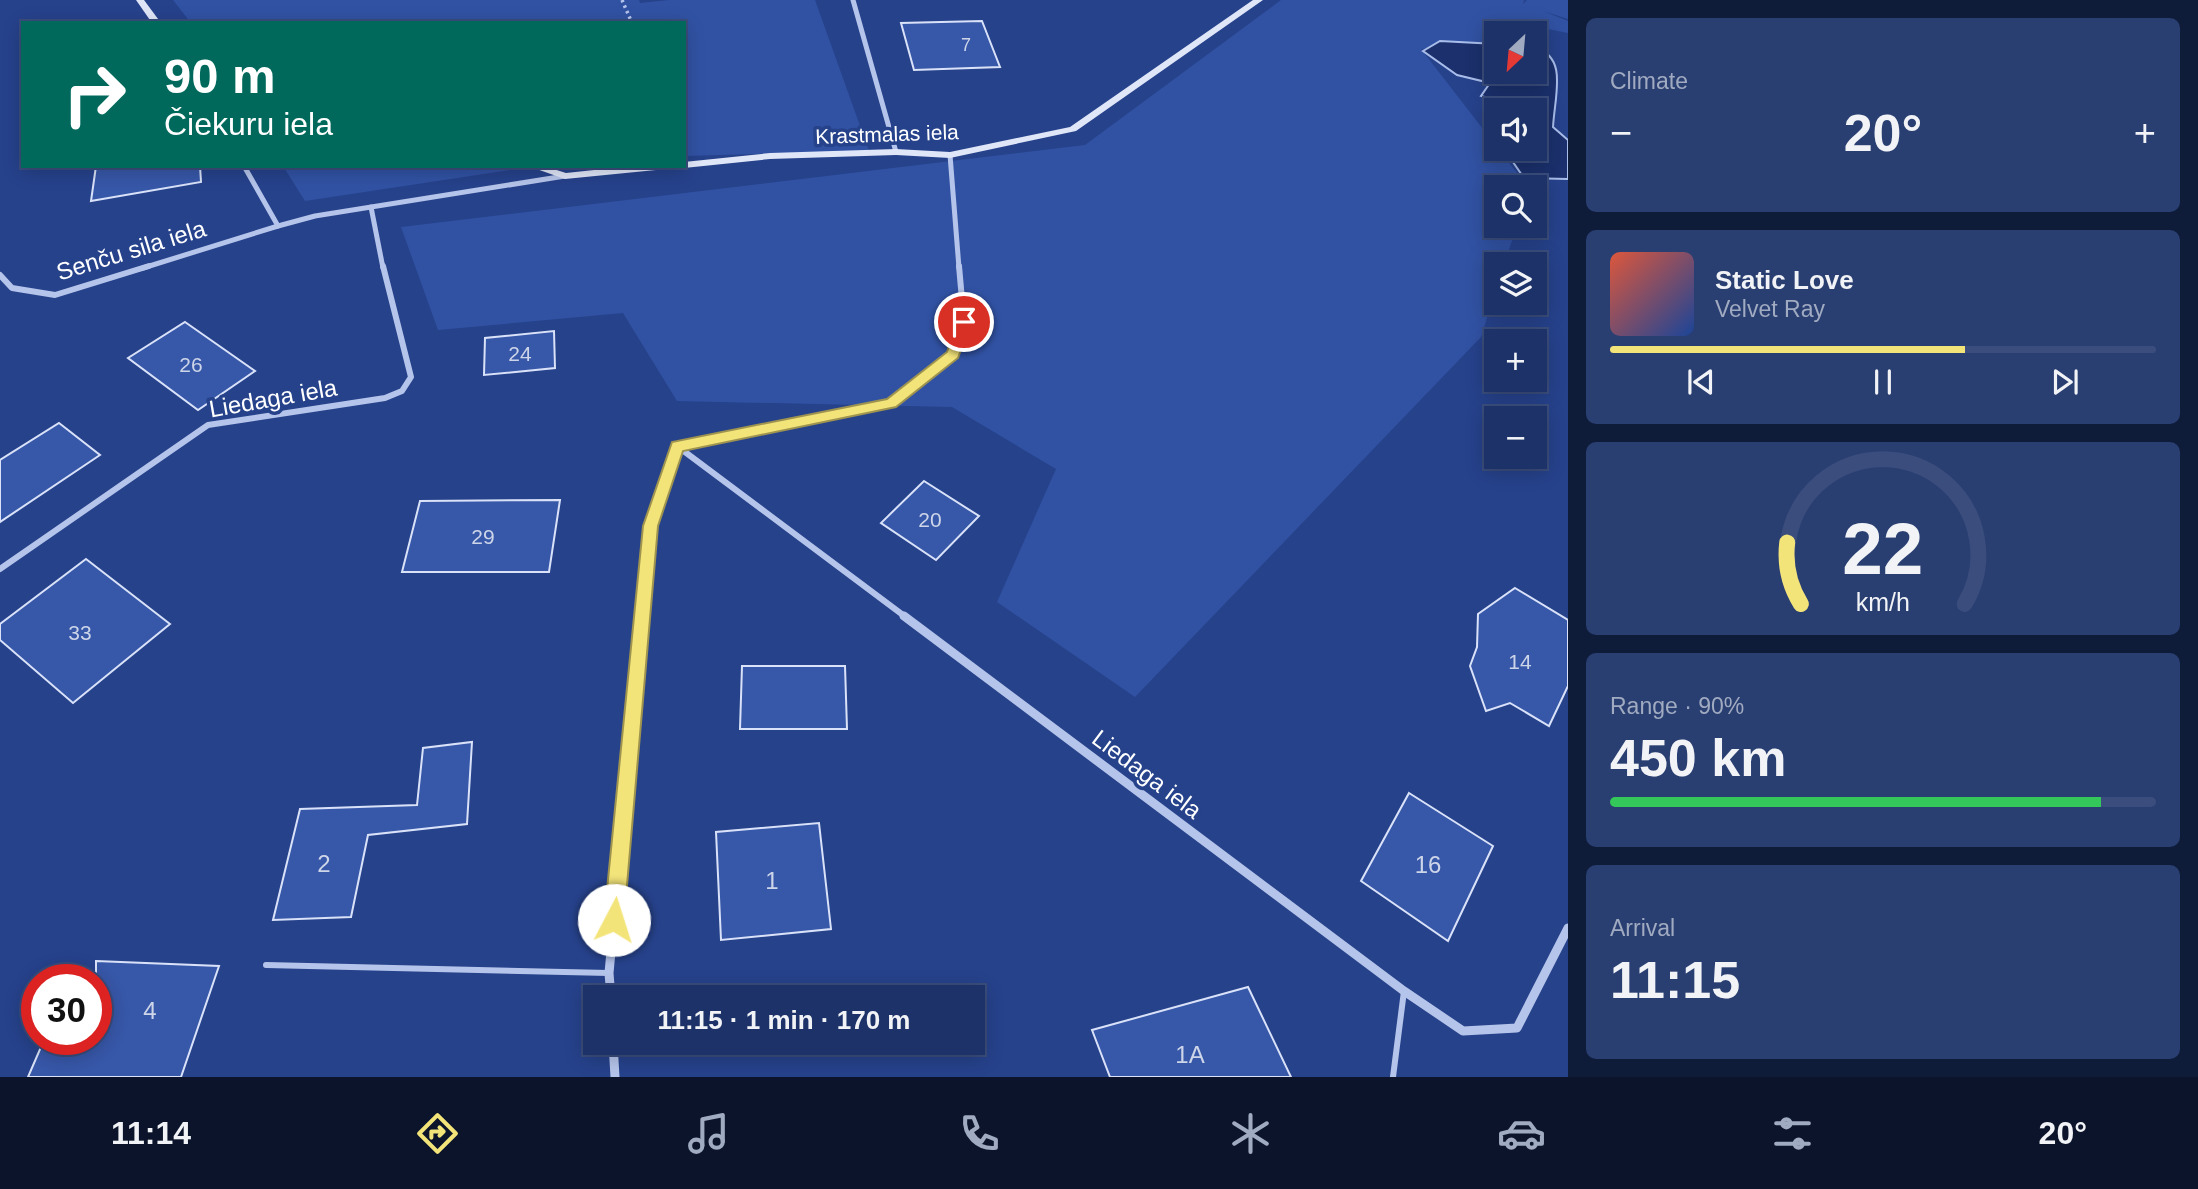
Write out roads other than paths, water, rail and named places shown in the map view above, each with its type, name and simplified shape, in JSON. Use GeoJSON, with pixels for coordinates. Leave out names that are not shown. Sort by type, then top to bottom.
{"type":"FeatureCollection","features":[{"type":"Feature","properties":{"kind":"street"},"geometry":{"type":"LineString","coordinates":[[140,0],[156,21]]}},
{"type":"Feature","properties":{"kind":"street"},"geometry":{"type":"LineString","coordinates":[[853,0],[896,152]]}},
{"type":"Feature","properties":{"kind":"street","name":"Krastmalas iela"},"geometry":{"type":"LineString","coordinates":[[686,164],[770,156],[896,152],[950,155],[1073,129],[1259,0]]}},
{"type":"Feature","properties":{"kind":"street"},"geometry":{"type":"LineString","coordinates":[[610,985],[650,526],[677,446],[891,404],[953,355],[964,322],[950,155]]}},
{"type":"Feature","properties":{"kind":"street"},"geometry":{"type":"LineString","coordinates":[[245,168],[278,226],[371,207],[565,176],[646,168]]}},
{"type":"Feature","properties":{"kind":"street"},"geometry":{"type":"LineString","coordinates":[[539,168],[565,176]]}},
{"type":"Feature","properties":{"kind":"street","name":"Liedaga iela"},"geometry":{"type":"LineString","coordinates":[[0,569],[208,425],[385,398],[401,391],[411,377],[371,207]]}},
{"type":"Feature","properties":{"kind":"street","name":"Senču sila iela"},"geometry":{"type":"LineString","coordinates":[[0,275],[12,288],[55,295],[278,226]]}},
{"type":"Feature","properties":{"kind":"street","name":"Liedaga iela"},"geometry":{"type":"LineString","coordinates":[[677,446],[1404,991],[1463,1031],[1517,1028],[1568,928]]}},
{"type":"Feature","properties":{"kind":"street"},"geometry":{"type":"LineString","coordinates":[[614,1055],[615,1077]]}},
{"type":"Feature","properties":{"kind":"lane"},"geometry":{"type":"LineString","coordinates":[[266,965],[610,973]]}},
{"type":"Feature","properties":{"kind":"lane"},"geometry":{"type":"LineString","coordinates":[[1393,1077],[1404,991]]}}]}
